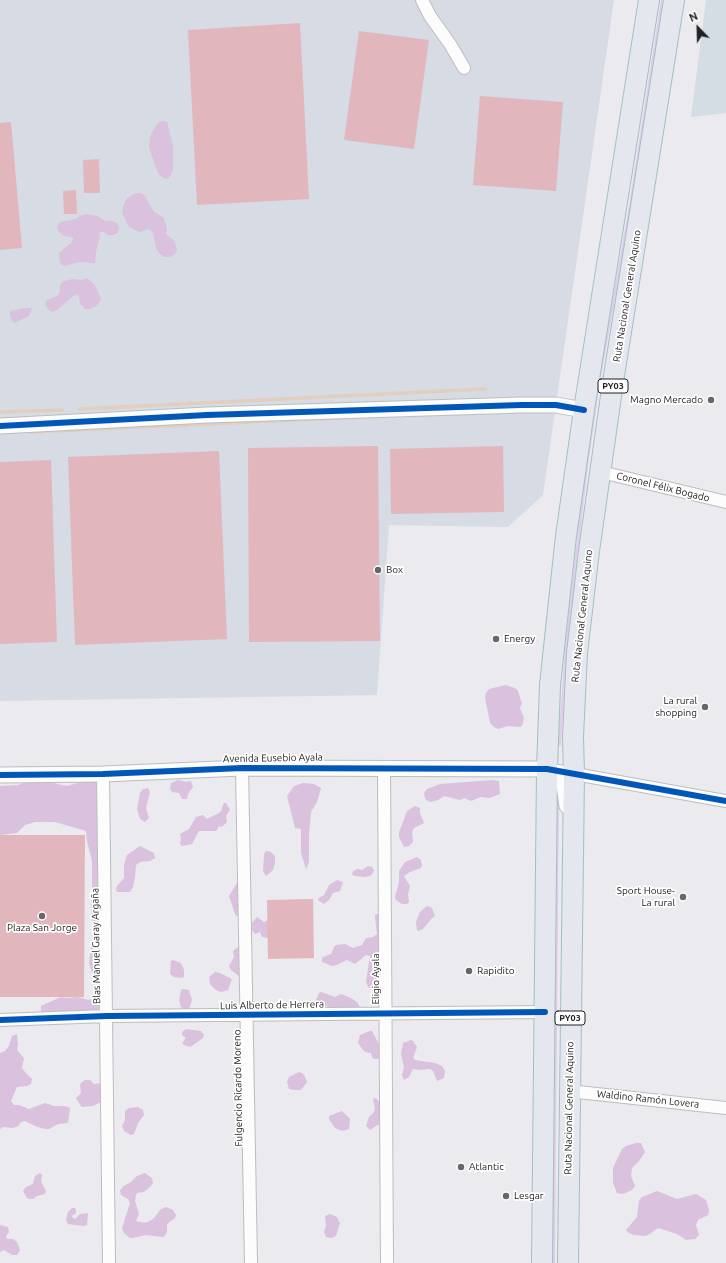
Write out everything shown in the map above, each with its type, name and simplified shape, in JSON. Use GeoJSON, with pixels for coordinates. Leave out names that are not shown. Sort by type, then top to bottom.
{"type":"FeatureCollection","features":[{"type":"Feature","properties":{"kind":"highway","name":"PY03"},"geometry":{"type":"LineString","coordinates":[[542,1263],[547,770],[551,678],[566,536],[584,410],[649,0]]}},
{"type":"Feature","properties":{"kind":"highway","name":"Ruta Nacional General Aquino"},"geometry":{"type":"LineString","coordinates":[[568,1263],[574,774],[573,737],[577,652],[600,472],[674,0]]}},
{"type":"Feature","properties":{"kind":"street"},"geometry":{"type":"LineString","coordinates":[[422,0],[430,16],[450,44],[464,68]]}},
{"type":"Feature","properties":{"kind":"street"},"geometry":{"type":"LineString","coordinates":[[0,426],[207,416],[521,405],[556,405],[584,410]]}},
{"type":"Feature","properties":{"kind":"street","name":"Coronel Félix Bogado"},"geometry":{"type":"LineString","coordinates":[[600,472],[726,502]]}},
{"type":"Feature","properties":{"kind":"street","name":"Avenida Eusebio Ayala"},"geometry":{"type":"LineString","coordinates":[[0,775],[103,774],[242,768],[547,770]]}},
{"type":"Feature","properties":{"kind":"street","name":"Fulgencio Ricardo Moreno"},"geometry":{"type":"LineString","coordinates":[[242,768],[251,1263]]}},
{"type":"Feature","properties":{"kind":"street","name":"Eligio Ayala"},"geometry":{"type":"LineString","coordinates":[[384,768],[387,1263]]}},
{"type":"Feature","properties":{"kind":"street"},"geometry":{"type":"LineString","coordinates":[[547,770],[726,802]]}},
{"type":"Feature","properties":{"kind":"street"},"geometry":{"type":"LineString","coordinates":[[547,770],[557,777],[564,786],[567,808],[573,822]]}},
{"type":"Feature","properties":{"kind":"street","name":"Blas Manuel Garay Argaña"},"geometry":{"type":"LineString","coordinates":[[103,774],[109,1263]]}},
{"type":"Feature","properties":{"kind":"street","name":"Luis Alberto de Herrera"},"geometry":{"type":"LineString","coordinates":[[0,1020],[107,1016],[545,1012]]}},
{"type":"Feature","properties":{"kind":"street","name":"Waldino Ramón Lovera"},"geometry":{"type":"LineString","coordinates":[[569,1091],[726,1108]]}},
{"type":"Feature","properties":{"kind":"shaded area"},"geometry":{"type":"Polygon","coordinates":[[[0,0],[614,0],[543,495],[508,527],[389,525],[377,695],[0,701],[0,0]]]}},
{"type":"Feature","properties":{"kind":"shaded area"},"geometry":{"type":"Polygon","coordinates":[[[661,0],[664,0],[632,206],[600,382],[588,466],[567,647],[560,746],[558,745],[565,647],[585,466],[629,206],[661,0]]]}},
{"type":"Feature","properties":{"kind":"shaded area"},"geometry":{"type":"Polygon","coordinates":[[[706,0],[726,0],[726,113],[691,117],[706,0]]]}},
{"type":"Feature","properties":{"kind":"shaded area"},"geometry":{"type":"Polygon","coordinates":[[[300,23],[309,199],[197,205],[188,30],[300,23]]]}},
{"type":"Feature","properties":{"kind":"shaded area"},"geometry":{"type":"Polygon","coordinates":[[[359,31],[429,40],[414,149],[344,140],[359,31]]]}},
{"type":"Feature","properties":{"kind":"shaded area"},"geometry":{"type":"Polygon","coordinates":[[[480,96],[563,102],[556,191],[473,185],[480,96]]]}},
{"type":"Feature","properties":{"kind":"shaded area"},"geometry":{"type":"Polygon","coordinates":[[[162,121],[167,122],[173,146],[173,170],[168,179],[163,178],[158,173],[149,148],[152,132],[158,123],[162,121]]]}},
{"type":"Feature","properties":{"kind":"shaded area"},"geometry":{"type":"Polygon","coordinates":[[[11,122],[22,248],[0,250],[0,123],[11,122]]]}},
{"type":"Feature","properties":{"kind":"shaded area"},"geometry":{"type":"Polygon","coordinates":[[[99,159],[100,193],[84,193],[83,160],[99,159]]]}},
{"type":"Feature","properties":{"kind":"shaded area"},"geometry":{"type":"Polygon","coordinates":[[[76,190],[77,214],[64,214],[63,191],[76,190]]]}},
{"type":"Feature","properties":{"kind":"shaded area"},"geometry":{"type":"Polygon","coordinates":[[[136,193],[141,193],[145,196],[154,212],[164,218],[167,229],[166,234],[174,241],[176,246],[177,251],[174,255],[164,257],[159,253],[156,248],[153,233],[149,229],[139,232],[129,227],[122,213],[123,207],[127,198],[136,193]]]}},
{"type":"Feature","properties":{"kind":"shaded area"},"geometry":{"type":"Polygon","coordinates":[[[86,214],[117,223],[119,228],[118,233],[108,235],[104,232],[99,232],[100,237],[96,251],[95,263],[79,262],[64,266],[60,263],[59,253],[71,243],[74,238],[62,235],[58,231],[57,226],[60,222],[76,219],[86,214]]]}},
{"type":"Feature","properties":{"kind":"shaded area"},"geometry":{"type":"Polygon","coordinates":[[[87,278],[94,284],[101,298],[95,307],[85,309],[81,305],[78,294],[73,296],[57,310],[52,312],[48,309],[45,304],[47,300],[57,296],[60,292],[62,282],[72,279],[82,280],[87,278]]]}},
{"type":"Feature","properties":{"kind":"shaded area"},"geometry":{"type":"Polygon","coordinates":[[[32,308],[29,316],[15,323],[12,321],[10,311],[32,308]]]}},
{"type":"Feature","properties":{"kind":"shaded area"},"geometry":{"type":"Polygon","coordinates":[[[378,446],[380,641],[249,642],[248,448],[378,446]]]}},
{"type":"Feature","properties":{"kind":"shaded area"},"geometry":{"type":"Polygon","coordinates":[[[503,446],[504,512],[391,514],[390,449],[503,446]]]}},
{"type":"Feature","properties":{"kind":"shaded area"},"geometry":{"type":"Polygon","coordinates":[[[219,451],[227,639],[75,645],[68,457],[219,451]]]}},
{"type":"Feature","properties":{"kind":"shaded area"},"geometry":{"type":"Polygon","coordinates":[[[51,460],[57,642],[0,644],[0,462],[51,460]]]}},
{"type":"Feature","properties":{"kind":"shaded area"},"geometry":{"type":"Polygon","coordinates":[[[506,685],[517,689],[522,703],[520,708],[524,718],[521,727],[508,726],[498,729],[490,723],[485,698],[489,689],[506,685]]]}},
{"type":"Feature","properties":{"kind":"shaded area"},"geometry":{"type":"Polygon","coordinates":[[[38,778],[67,786],[85,781],[104,783],[102,972],[92,973],[89,963],[93,932],[91,902],[92,861],[86,831],[55,822],[35,822],[25,825],[17,833],[0,835],[0,786],[18,785],[38,778]]]}},
{"type":"Feature","properties":{"kind":"shaded area"},"geometry":{"type":"Polygon","coordinates":[[[178,780],[186,782],[191,781],[193,787],[188,794],[187,799],[182,799],[179,793],[172,792],[170,789],[171,783],[178,780]]]}},
{"type":"Feature","properties":{"kind":"shaded area"},"geometry":{"type":"Polygon","coordinates":[[[493,780],[499,781],[500,794],[489,798],[481,797],[471,801],[464,798],[460,800],[444,796],[431,802],[426,800],[424,795],[427,789],[440,784],[493,780]]]}},
{"type":"Feature","properties":{"kind":"shaded area"},"geometry":{"type":"Polygon","coordinates":[[[303,783],[314,784],[321,788],[317,802],[311,812],[309,862],[306,869],[301,853],[301,829],[295,828],[287,796],[294,786],[303,783]]]}},
{"type":"Feature","properties":{"kind":"shaded area"},"geometry":{"type":"Polygon","coordinates":[[[148,788],[150,792],[146,808],[149,818],[145,822],[140,819],[137,809],[140,793],[143,789],[148,788]]]}},
{"type":"Feature","properties":{"kind":"shaded area"},"geometry":{"type":"Polygon","coordinates":[[[558,796],[555,1263],[552,1263],[557,797],[558,796]]]}},
{"type":"Feature","properties":{"kind":"shaded area"},"geometry":{"type":"Polygon","coordinates":[[[224,803],[226,803],[230,810],[226,816],[227,822],[223,826],[218,827],[215,831],[199,831],[192,844],[182,846],[180,844],[180,834],[189,829],[196,817],[203,815],[207,819],[219,813],[224,803]]]}},
{"type":"Feature","properties":{"kind":"shaded area"},"geometry":{"type":"Polygon","coordinates":[[[415,806],[420,808],[420,813],[424,823],[414,828],[412,832],[413,842],[409,846],[404,847],[399,837],[399,832],[407,811],[415,806]]]}},
{"type":"Feature","properties":{"kind":"shaded area","name":"Plaza San Jorge"},"geometry":{"type":"Polygon","coordinates":[[[0,835],[85,835],[84,997],[0,997],[0,835]]]}},
{"type":"Feature","properties":{"kind":"shaded area"},"geometry":{"type":"Polygon","coordinates":[[[140,846],[154,853],[155,858],[150,861],[140,862],[136,865],[133,887],[130,892],[117,892],[117,886],[124,878],[124,865],[127,855],[140,846]]]}},
{"type":"Feature","properties":{"kind":"shaded area"},"geometry":{"type":"Polygon","coordinates":[[[267,851],[271,852],[275,856],[275,863],[273,870],[266,876],[263,871],[264,855],[267,851]]]}},
{"type":"Feature","properties":{"kind":"shaded area"},"geometry":{"type":"Polygon","coordinates":[[[417,857],[421,860],[422,865],[421,868],[404,876],[410,886],[408,894],[409,902],[407,904],[402,904],[396,900],[395,897],[399,882],[399,871],[405,862],[417,857]]]}},
{"type":"Feature","properties":{"kind":"shaded area"},"geometry":{"type":"Polygon","coordinates":[[[368,866],[372,867],[374,870],[370,876],[354,876],[352,874],[353,871],[358,869],[362,870],[368,866]]]}},
{"type":"Feature","properties":{"kind":"shaded area"},"geometry":{"type":"Polygon","coordinates":[[[337,880],[343,882],[340,891],[333,893],[329,900],[324,904],[318,900],[324,895],[329,885],[337,880]]]}},
{"type":"Feature","properties":{"kind":"shaded area"},"geometry":{"type":"Polygon","coordinates":[[[237,883],[240,883],[239,916],[235,914],[229,896],[237,883]]]}},
{"type":"Feature","properties":{"kind":"shaded area"},"geometry":{"type":"Polygon","coordinates":[[[313,899],[314,958],[268,959],[267,900],[313,899]]]}},
{"type":"Feature","properties":{"kind":"shaded area"},"geometry":{"type":"Polygon","coordinates":[[[427,906],[432,908],[435,916],[424,928],[419,931],[417,930],[416,922],[420,912],[427,906]]]}},
{"type":"Feature","properties":{"kind":"shaded area"},"geometry":{"type":"Polygon","coordinates":[[[380,913],[381,957],[377,961],[377,974],[373,989],[368,987],[366,982],[370,956],[366,955],[355,964],[347,960],[332,966],[322,962],[322,959],[323,957],[331,954],[336,945],[345,944],[353,948],[362,945],[366,938],[373,937],[377,934],[375,915],[380,913]]]}},
{"type":"Feature","properties":{"kind":"shaded area"},"geometry":{"type":"Polygon","coordinates":[[[257,917],[264,922],[268,920],[268,938],[262,937],[260,932],[255,934],[252,930],[252,923],[257,917]]]}},
{"type":"Feature","properties":{"kind":"shaded area"},"geometry":{"type":"Polygon","coordinates":[[[240,946],[240,977],[231,970],[229,966],[234,957],[233,951],[240,946]]]}},
{"type":"Feature","properties":{"kind":"shaded area"},"geometry":{"type":"Polygon","coordinates":[[[173,960],[181,963],[184,970],[183,978],[174,977],[170,974],[171,961],[173,960]]]}},
{"type":"Feature","properties":{"kind":"shaded area"},"geometry":{"type":"Polygon","coordinates":[[[215,972],[232,979],[228,990],[221,992],[216,990],[210,984],[209,977],[215,972]]]}},
{"type":"Feature","properties":{"kind":"shaded area"},"geometry":{"type":"Polygon","coordinates":[[[181,990],[189,990],[192,1000],[189,1009],[185,1010],[181,1007],[179,1000],[181,990]]]}},
{"type":"Feature","properties":{"kind":"shaded area"},"geometry":{"type":"Polygon","coordinates":[[[321,992],[335,997],[341,994],[351,998],[358,1003],[360,1008],[336,1012],[327,1006],[319,1009],[316,1008],[316,1000],[321,992]]]}},
{"type":"Feature","properties":{"kind":"shaded area"},"geometry":{"type":"Polygon","coordinates":[[[108,993],[111,997],[112,1003],[105,1011],[43,1017],[41,1012],[41,1006],[61,997],[78,997],[88,1000],[108,993]]]}},
{"type":"Feature","properties":{"kind":"shaded area"},"geometry":{"type":"Polygon","coordinates":[[[186,1029],[201,1031],[204,1035],[203,1038],[190,1047],[184,1045],[182,1043],[186,1038],[182,1035],[182,1032],[186,1029]]]}},
{"type":"Feature","properties":{"kind":"shaded area"},"geometry":{"type":"Polygon","coordinates":[[[372,1031],[381,1048],[379,1058],[377,1059],[372,1057],[371,1053],[365,1052],[358,1043],[360,1035],[372,1031]]]}},
{"type":"Feature","properties":{"kind":"shaded area"},"geometry":{"type":"Polygon","coordinates":[[[17,1034],[17,1050],[24,1058],[22,1068],[32,1079],[31,1084],[17,1087],[11,1101],[14,1105],[19,1105],[29,1109],[45,1103],[54,1106],[65,1106],[70,1108],[68,1123],[58,1124],[49,1129],[45,1129],[25,1121],[13,1128],[3,1127],[0,1129],[0,1053],[5,1051],[9,1046],[12,1036],[17,1034]]]}},
{"type":"Feature","properties":{"kind":"shaded area"},"geometry":{"type":"Polygon","coordinates":[[[411,1040],[417,1047],[413,1058],[415,1060],[435,1063],[442,1066],[445,1071],[444,1078],[437,1081],[431,1069],[413,1069],[409,1077],[404,1080],[402,1075],[404,1067],[401,1054],[403,1043],[411,1040]]]}},
{"type":"Feature","properties":{"kind":"shaded area"},"geometry":{"type":"Polygon","coordinates":[[[299,1072],[304,1075],[307,1082],[301,1090],[289,1089],[287,1082],[289,1077],[299,1072]]]}},
{"type":"Feature","properties":{"kind":"shaded area"},"geometry":{"type":"Polygon","coordinates":[[[85,1080],[90,1080],[94,1084],[101,1083],[105,1100],[93,1106],[82,1107],[80,1105],[76,1098],[81,1093],[81,1083],[85,1080]]]}},
{"type":"Feature","properties":{"kind":"shaded area"},"geometry":{"type":"Polygon","coordinates":[[[375,1098],[379,1101],[383,1109],[379,1119],[379,1124],[370,1130],[366,1126],[369,1117],[375,1109],[373,1099],[375,1098]]]}},
{"type":"Feature","properties":{"kind":"shaded area"},"geometry":{"type":"Polygon","coordinates":[[[138,1107],[143,1110],[144,1115],[138,1123],[134,1134],[131,1135],[124,1131],[122,1126],[125,1120],[125,1111],[129,1108],[138,1107]]]}},
{"type":"Feature","properties":{"kind":"shaded area"},"geometry":{"type":"Polygon","coordinates":[[[342,1111],[350,1119],[349,1129],[342,1131],[335,1128],[329,1119],[329,1116],[342,1111]]]}},
{"type":"Feature","properties":{"kind":"shaded area"},"geometry":{"type":"Polygon","coordinates":[[[636,1143],[641,1143],[645,1152],[632,1168],[631,1176],[635,1186],[632,1190],[623,1194],[617,1193],[613,1183],[613,1168],[622,1149],[636,1143]]]}},
{"type":"Feature","properties":{"kind":"shaded area"},"geometry":{"type":"Polygon","coordinates":[[[40,1173],[42,1175],[41,1181],[46,1191],[45,1194],[37,1196],[33,1199],[27,1198],[23,1191],[26,1187],[33,1184],[35,1176],[40,1173]]]}},
{"type":"Feature","properties":{"kind":"shaded area"},"geometry":{"type":"Polygon","coordinates":[[[145,1173],[152,1178],[153,1183],[144,1192],[137,1193],[136,1195],[135,1201],[139,1214],[136,1221],[145,1223],[150,1221],[161,1209],[166,1207],[173,1210],[176,1215],[175,1218],[167,1224],[167,1232],[164,1237],[146,1235],[130,1238],[124,1233],[122,1228],[130,1203],[128,1199],[121,1195],[120,1190],[137,1176],[145,1173]]]}},
{"type":"Feature","properties":{"kind":"shaded area"},"geometry":{"type":"Polygon","coordinates":[[[657,1191],[677,1199],[696,1194],[706,1200],[709,1210],[708,1215],[698,1220],[696,1225],[699,1235],[695,1239],[686,1240],[677,1234],[658,1228],[645,1236],[634,1235],[626,1230],[637,1217],[639,1201],[642,1197],[657,1191]]]}},
{"type":"Feature","properties":{"kind":"shaded area"},"geometry":{"type":"Polygon","coordinates":[[[72,1208],[75,1208],[76,1210],[76,1213],[72,1216],[75,1219],[80,1214],[88,1213],[87,1225],[83,1226],[68,1224],[66,1220],[68,1212],[72,1208]]]}},
{"type":"Feature","properties":{"kind":"shaded area"},"geometry":{"type":"Polygon","coordinates":[[[330,1214],[337,1217],[340,1223],[336,1236],[331,1238],[326,1237],[324,1232],[326,1226],[325,1216],[330,1214]]]}},
{"type":"Feature","properties":{"kind":"shaded area"},"geometry":{"type":"Polygon","coordinates":[[[0,1225],[8,1227],[9,1232],[6,1236],[7,1239],[13,1239],[17,1242],[20,1250],[17,1255],[12,1255],[4,1250],[0,1252],[0,1225]]]}},
{"type":"Feature","properties":{"kind":"waterway"},"geometry":{"type":"LineString","coordinates":[[79,409],[485,389]]}},
{"type":"Feature","properties":{"kind":"waterway"},"geometry":{"type":"LineString","coordinates":[[0,412],[62,410]]}},
{"type":"Feature","properties":{"kind":"waterway"},"geometry":{"type":"LineString","coordinates":[[29,432],[365,417]]}},
{"type":"Feature","properties":{"kind":"cycle path"},"geometry":{"type":"LineString","coordinates":[[0,426],[207,415],[521,405],[556,405],[584,410]]}},
{"type":"Feature","properties":{"kind":"cycle path"},"geometry":{"type":"LineString","coordinates":[[0,775],[103,774],[242,768],[547,769],[726,801]]}},
{"type":"Feature","properties":{"kind":"cycle path"},"geometry":{"type":"LineString","coordinates":[[0,1020],[107,1016],[545,1012]]}},
{"type":"Feature","properties":{"kind":"place","name":"Magno Mercado"},"geometry":{"type":"Point","coordinates":[711,400]}},
{"type":"Feature","properties":{"kind":"place","name":"Box"},"geometry":{"type":"Point","coordinates":[378,570]}},
{"type":"Feature","properties":{"kind":"place","name":"Energy"},"geometry":{"type":"Point","coordinates":[496,639]}},
{"type":"Feature","properties":{"kind":"place","name":"La rural shopping"},"geometry":{"type":"Point","coordinates":[705,707]}},
{"type":"Feature","properties":{"kind":"place","name":"Sport House- La rural"},"geometry":{"type":"Point","coordinates":[683,897]}},
{"type":"Feature","properties":{"kind":"place","name":"Plaza San Jorge"},"geometry":{"type":"Point","coordinates":[42,916]}},
{"type":"Feature","properties":{"kind":"place","name":"Rapidito"},"geometry":{"type":"Point","coordinates":[469,971]}},
{"type":"Feature","properties":{"kind":"place","name":"Atlantic"},"geometry":{"type":"Point","coordinates":[461,1167]}},
{"type":"Feature","properties":{"kind":"place","name":"Lesgar"},"geometry":{"type":"Point","coordinates":[506,1196]}}]}
